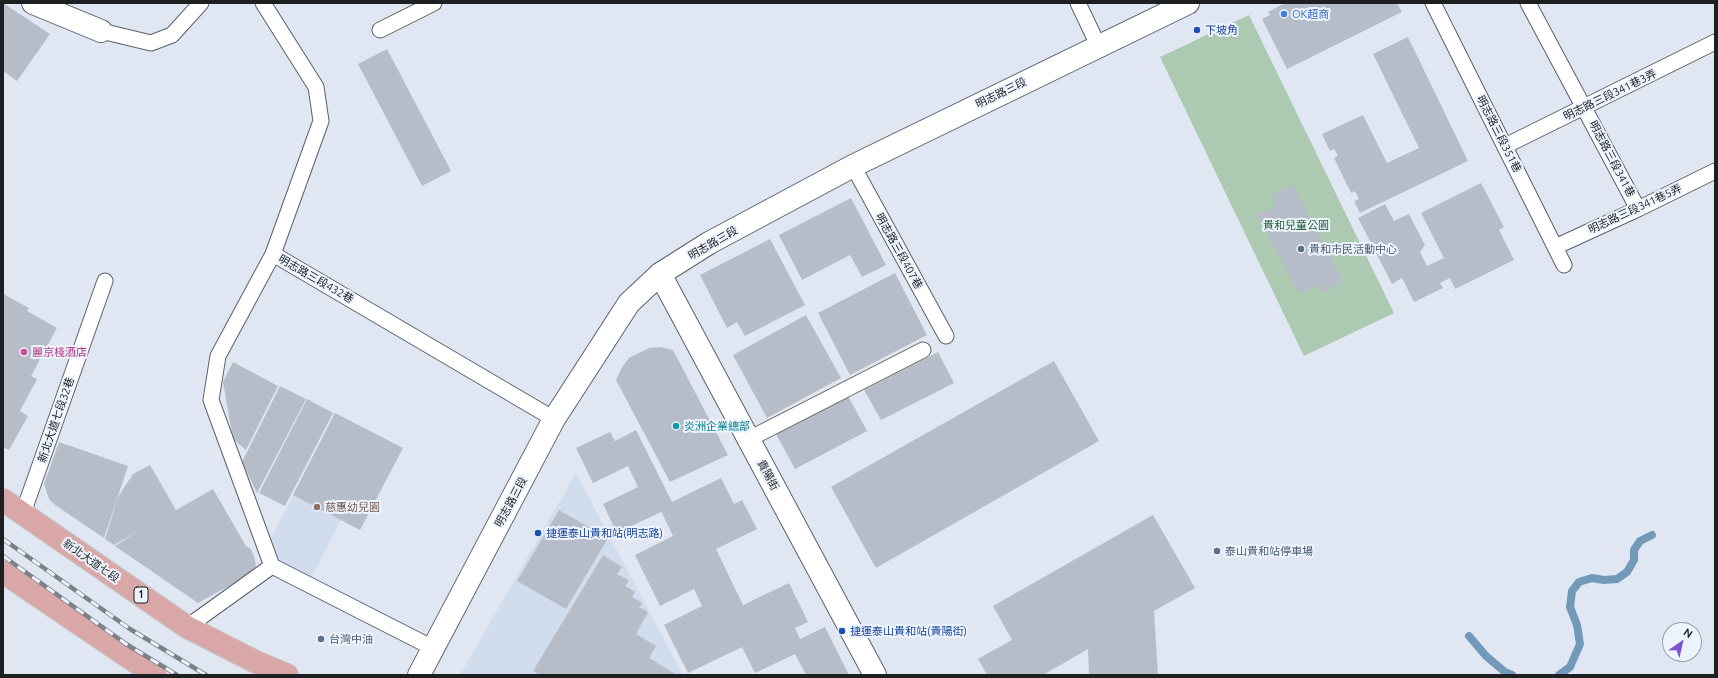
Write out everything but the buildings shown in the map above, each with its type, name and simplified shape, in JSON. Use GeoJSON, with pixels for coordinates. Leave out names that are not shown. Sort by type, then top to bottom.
{"type":"FeatureCollection","features":[{"type":"Feature","properties":{"kind":"main road"},"geometry":{"type":"LineString","coordinates":[[33,3],[101,31]]}},
{"type":"Feature","properties":{"kind":"main road","name":"明志路三段"},"geometry":{"type":"LineString","coordinates":[[419,675],[554,420],[629,303],[660,274],[709,244],[853,166],[1188,3]]}},
{"type":"Feature","properties":{"kind":"main road","name":"貴陽街"},"geometry":{"type":"LineString","coordinates":[[660,274],[875,675]]}},
{"type":"Feature","properties":{"kind":"main road","name":"新北大道七段"},"geometry":{"type":"LineString","coordinates":[[3,500],[13,515],[187,627],[256,662],[287,675]]}},
{"type":"Feature","properties":{"kind":"main road"},"geometry":{"type":"LineString","coordinates":[[3,572],[155,675]]}},
{"type":"Feature","properties":{"kind":"lane"},"geometry":{"type":"LineString","coordinates":[[101,31],[151,43],[172,35],[201,3]]}},
{"type":"Feature","properties":{"kind":"lane","name":"明志路三段432巷"},"geometry":{"type":"LineString","coordinates":[[263,3],[316,87],[321,121],[273,254],[554,420]]}},
{"type":"Feature","properties":{"kind":"lane"},"geometry":{"type":"LineString","coordinates":[[380,30],[434,3]]}},
{"type":"Feature","properties":{"kind":"lane"},"geometry":{"type":"LineString","coordinates":[[1078,3],[1099,47]]}},
{"type":"Feature","properties":{"kind":"lane","name":"明志路三段351巷"},"geometry":{"type":"LineString","coordinates":[[1433,3],[1564,265]]}},
{"type":"Feature","properties":{"kind":"lane","name":"明志路三段341巷"},"geometry":{"type":"LineString","coordinates":[[1528,3],[1638,209]]}},
{"type":"Feature","properties":{"kind":"lane","name":"明志路三段341巷3弄"},"geometry":{"type":"LineString","coordinates":[[1505,146],[1585,108],[1715,42]]}},
{"type":"Feature","properties":{"kind":"lane","name":"明志路三段407巷"},"geometry":{"type":"LineString","coordinates":[[853,166],[946,336]]}},
{"type":"Feature","properties":{"kind":"lane","name":"明志路三段341巷5弄"},"geometry":{"type":"LineString","coordinates":[[1555,247],[1638,209],[1715,171]]}},
{"type":"Feature","properties":{"kind":"lane"},"geometry":{"type":"LineString","coordinates":[[273,254],[218,356],[211,400],[272,566],[433,648]]}},
{"type":"Feature","properties":{"kind":"lane","name":"新北大道七段32巷"},"geometry":{"type":"LineString","coordinates":[[13,515],[105,281]]}},
{"type":"Feature","properties":{"kind":"lane"},"geometry":{"type":"LineString","coordinates":[[748,439],[922,350]]}},
{"type":"Feature","properties":{"kind":"lane"},"geometry":{"type":"LineString","coordinates":[[187,627],[272,566]]}},
{"type":"Feature","properties":{"kind":"shaded area","name":"慈惠幼兒園"},"geometry":{"type":"Polygon","coordinates":[[[335,413],[383,438],[312,577],[277,560],[268,544],[335,413]]]}},
{"type":"Feature","properties":{"kind":"shaded area"},"geometry":{"type":"Polygon","coordinates":[[[576,473],[683,675],[460,675],[492,619],[576,473]]]}},
{"type":"Feature","properties":{"kind":"green space","name":"貴和兒童公園"},"geometry":{"type":"Polygon","coordinates":[[[1249,15],[1394,313],[1304,356],[1160,57],[1249,15]]]}},
{"type":"Feature","properties":{"kind":"waterway"},"geometry":{"type":"LineString","coordinates":[[1559,675],[1570,667],[1580,644],[1577,625],[1570,607],[1572,591],[1579,582],[1592,578],[1604,580],[1617,579],[1627,572],[1634,560],[1634,550],[1640,541],[1652,535]]}},
{"type":"Feature","properties":{"kind":"waterway"},"geometry":{"type":"LineString","coordinates":[[1469,636],[1486,656],[1505,672],[1512,675]]}},
{"type":"Feature","properties":{"kind":"railway"},"geometry":{"type":"LineString","coordinates":[[3,539],[130,629],[206,675]]}},
{"type":"Feature","properties":{"kind":"railway"},"geometry":{"type":"LineString","coordinates":[[3,556],[126,644],[177,675]]}},
{"type":"Feature","properties":{"kind":"place","name":"OK超商"},"geometry":{"type":"Point","coordinates":[1284,14]}},
{"type":"Feature","properties":{"kind":"place","name":"下坡角"},"geometry":{"type":"Point","coordinates":[1197,30]}},
{"type":"Feature","properties":{"kind":"place","name":"貴和市民活動中心"},"geometry":{"type":"Point","coordinates":[1301,249]}},
{"type":"Feature","properties":{"kind":"place","name":"麗京棧酒店"},"geometry":{"type":"Point","coordinates":[24,352]}},
{"type":"Feature","properties":{"kind":"place","name":"炎洲企業總部"},"geometry":{"type":"Point","coordinates":[676,426]}},
{"type":"Feature","properties":{"kind":"place","name":"慈惠幼兒園"},"geometry":{"type":"Point","coordinates":[317,507]}},
{"type":"Feature","properties":{"kind":"place","name":"捷運泰山貴和站(明志路)"},"geometry":{"type":"Point","coordinates":[538,533]}},
{"type":"Feature","properties":{"kind":"place","name":"泰山貴和站停車場"},"geometry":{"type":"Point","coordinates":[1217,551]}},
{"type":"Feature","properties":{"kind":"place","name":"捷運泰山貴和站(貴陽街)"},"geometry":{"type":"Point","coordinates":[842,631]}},
{"type":"Feature","properties":{"kind":"place","name":"台灣中油"},"geometry":{"type":"Point","coordinates":[321,639]}}]}
